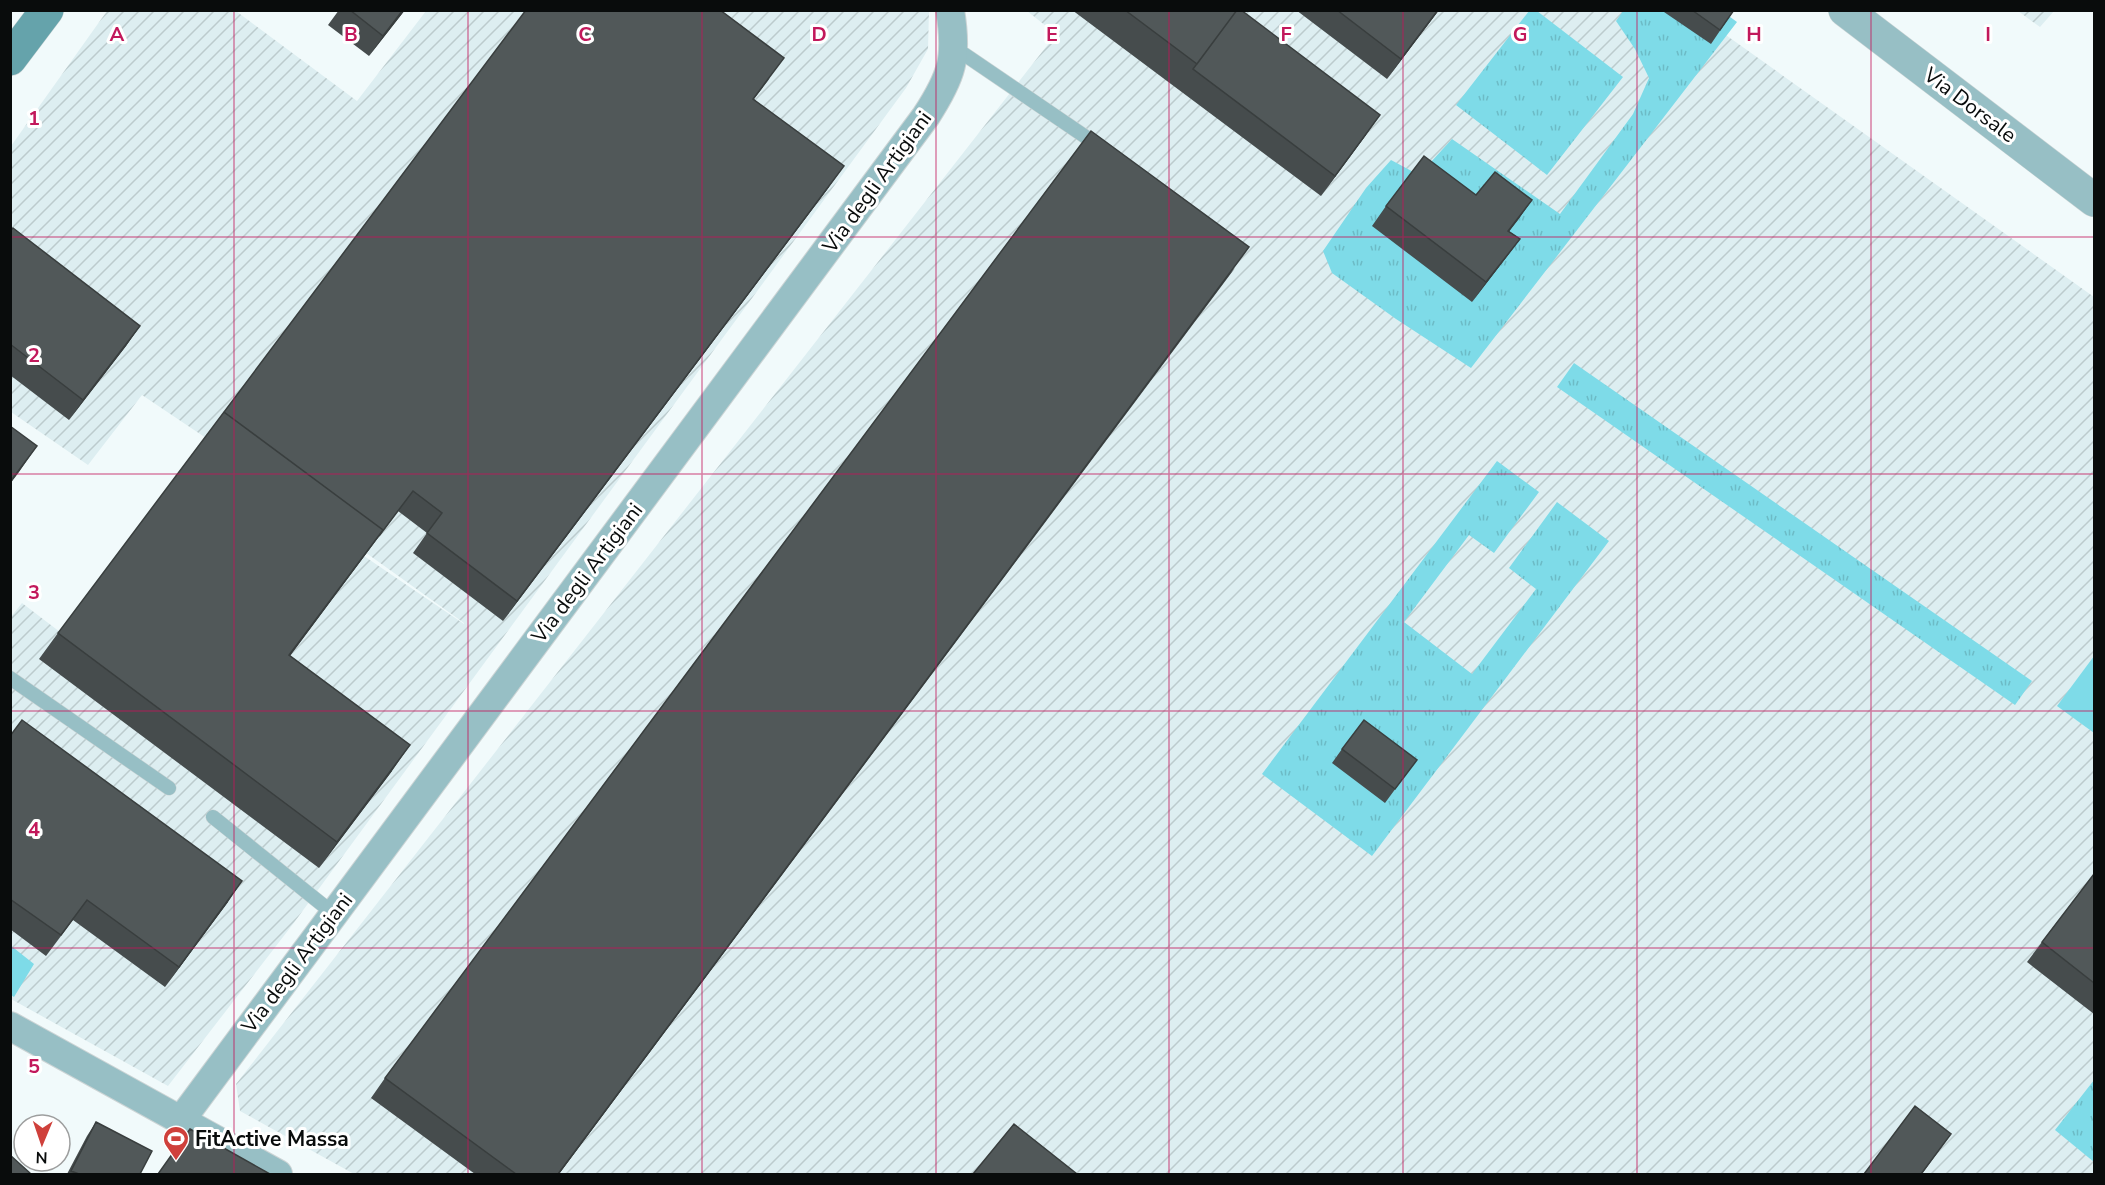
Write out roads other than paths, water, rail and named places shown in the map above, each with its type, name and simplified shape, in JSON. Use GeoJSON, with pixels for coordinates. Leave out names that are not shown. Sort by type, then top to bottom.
{"type":"FeatureCollection","features":[{"type":"Feature","properties":{"kind":"main road"},"geometry":{"type":"LineString","coordinates":[[10,59],[47,10]]}},
{"type":"Feature","properties":{"kind":"street","name":"Via degli Artigiani"},"geometry":{"type":"LineString","coordinates":[[181,1120],[926,116],[946,84],[955,48],[950,10]]}},
{"type":"Feature","properties":{"kind":"street","name":"Via Dorsale"},"geometry":{"type":"LineString","coordinates":[[1845,10],[2094,200]]}},
{"type":"Feature","properties":{"kind":"street"},"geometry":{"type":"LineString","coordinates":[[10,1026],[278,1174]]}},
{"type":"Feature","properties":{"kind":"lane"},"geometry":{"type":"LineString","coordinates":[[955,48],[1113,155]]}},
{"type":"Feature","properties":{"kind":"lane"},"geometry":{"type":"LineString","coordinates":[[10,678],[169,788]]}},
{"type":"Feature","properties":{"kind":"lane"},"geometry":{"type":"LineString","coordinates":[[213,817],[334,914]]}},
{"type":"Feature","properties":{"kind":"place","name":"FitActive Massa"},"geometry":{"type":"Point","coordinates":[176,1162]}}]}
